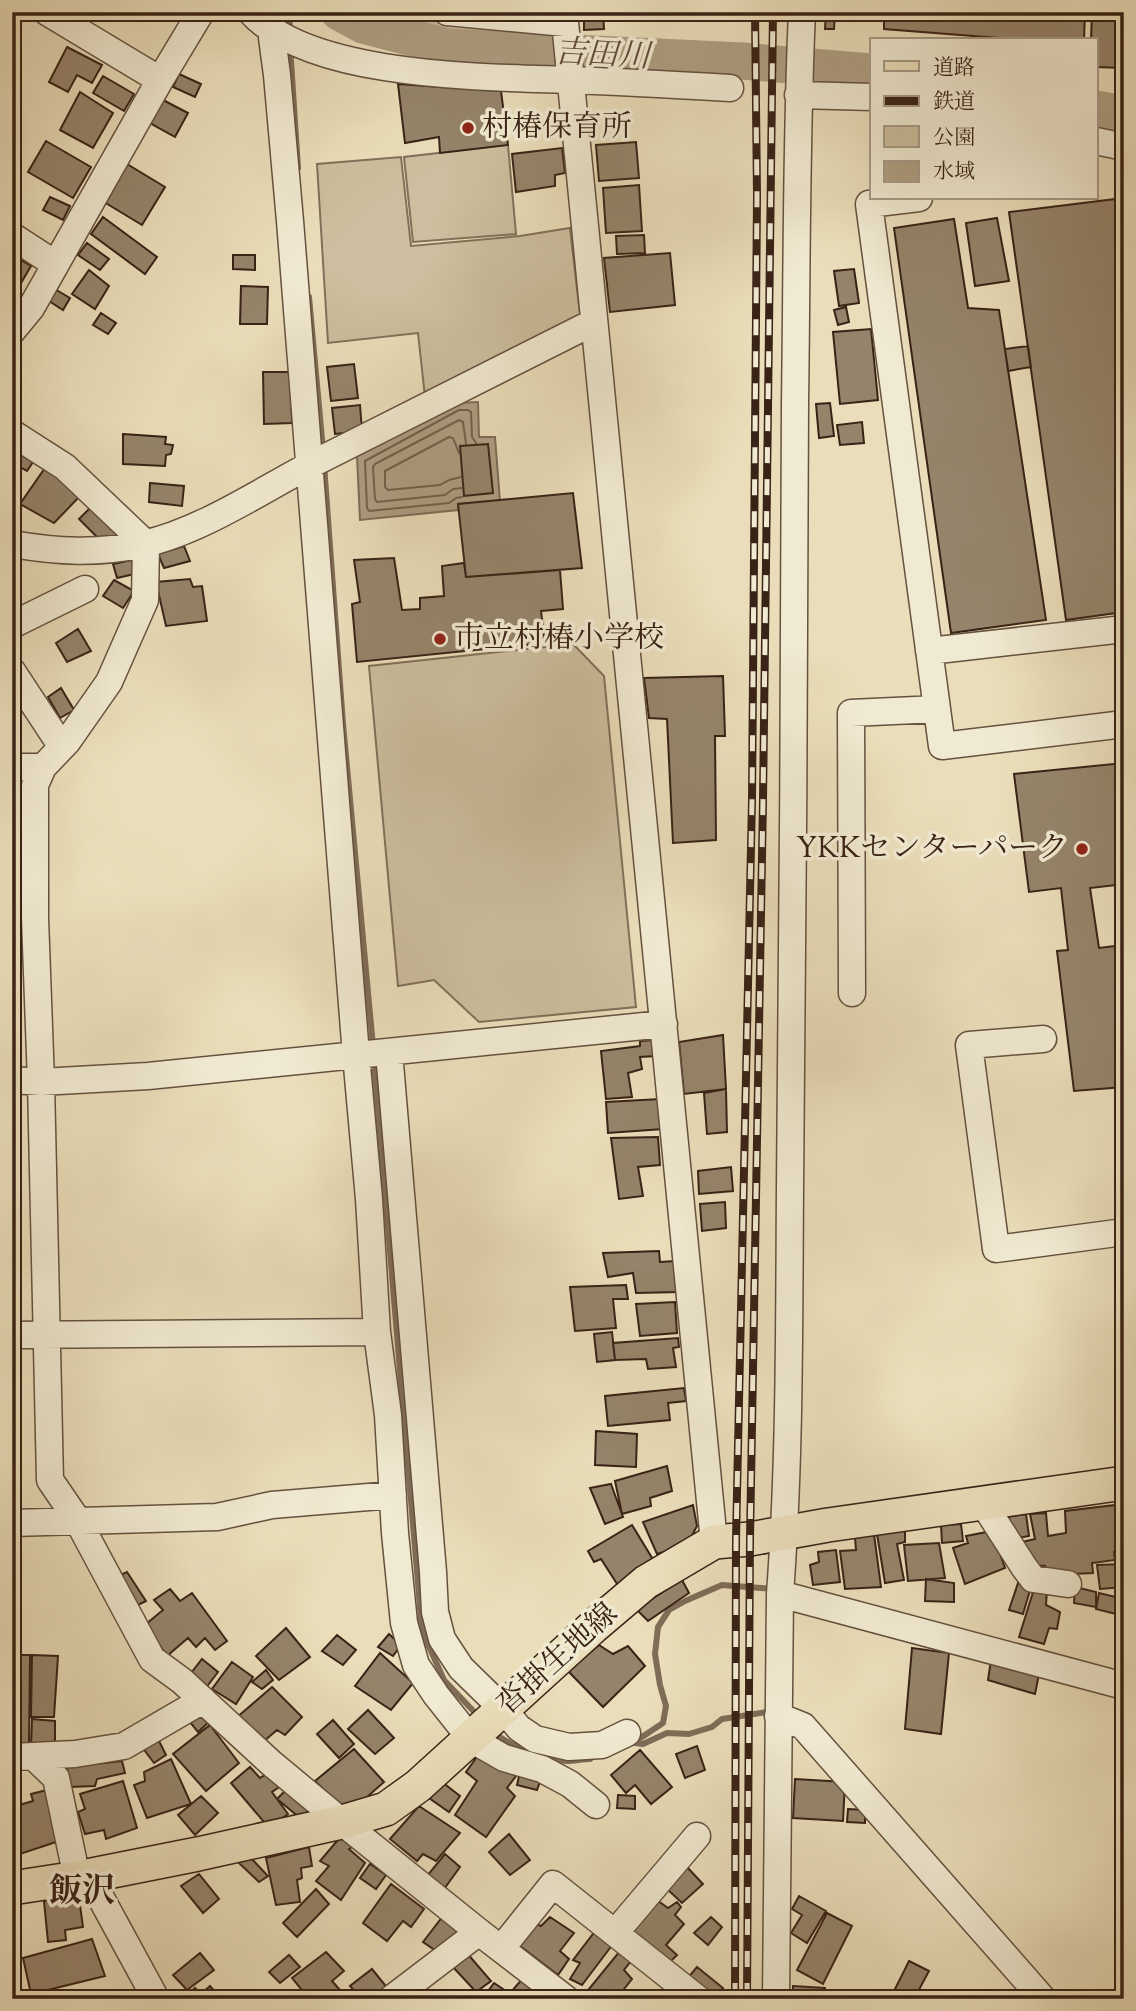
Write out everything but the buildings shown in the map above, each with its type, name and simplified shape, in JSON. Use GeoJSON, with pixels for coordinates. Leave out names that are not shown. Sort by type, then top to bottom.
{"type":"FeatureCollection","features":[{"type":"Feature","properties":{"kind":"main road","name":"沓掛生地線"},"geometry":{"type":"LineString","coordinates":[[12,1888],[83,1877],[342,1822],[386,1810],[418,1786],[593,1626],[646,1582],[714,1542],[750,1539],[828,1525],[1124,1483]]}},
{"type":"Feature","properties":{"kind":"street"},"geometry":{"type":"LineString","coordinates":[[12,331],[30,308],[201,12]]}},
{"type":"Feature","properties":{"kind":"street"},"geometry":{"type":"LineString","coordinates":[[447,12],[565,18],[714,1542]]}},
{"type":"Feature","properties":{"kind":"street"},"geometry":{"type":"LineString","coordinates":[[51,13],[160,80]]}},
{"type":"Feature","properties":{"kind":"street"},"geometry":{"type":"LineString","coordinates":[[261,21],[313,50],[374,66],[492,78],[570,74],[730,88]]}},
{"type":"Feature","properties":{"kind":"street"},"geometry":{"type":"LineString","coordinates":[[261,21],[280,102],[369,1199],[377,1332],[388,1415],[404,1623],[416,1665],[436,1695],[488,1723],[519,1728],[535,1739],[569,1747],[602,1745],[627,1733]]}},
{"type":"Feature","properties":{"kind":"street"},"geometry":{"type":"LineString","coordinates":[[776,1999],[780,1594],[785,1533],[788,1422],[798,95],[802,22]]}},
{"type":"Feature","properties":{"kind":"street"},"geometry":{"type":"LineString","coordinates":[[798,95],[870,97]]}},
{"type":"Feature","properties":{"kind":"street"},"geometry":{"type":"LineString","coordinates":[[1098,141],[1124,147]]}},
{"type":"Feature","properties":{"kind":"street"},"geometry":{"type":"LineString","coordinates":[[902,200],[869,204],[942,746],[1124,724]]}},
{"type":"Feature","properties":{"kind":"street"},"geometry":{"type":"LineString","coordinates":[[12,236],[55,264]]}},
{"type":"Feature","properties":{"kind":"street"},"geometry":{"type":"LineString","coordinates":[[12,544],[46,550],[102,552],[146,544],[186,531],[594,322]]}},
{"type":"Feature","properties":{"kind":"street"},"geometry":{"type":"LineString","coordinates":[[12,433],[65,467],[146,544],[145,600],[109,682],[62,747],[43,767],[35,785],[35,918],[50,1480],[78,1521],[152,1659],[342,1822],[566,1999]]}},
{"type":"Feature","properties":{"kind":"street"},"geometry":{"type":"LineString","coordinates":[[12,625],[85,589]]}},
{"type":"Feature","properties":{"kind":"street"},"geometry":{"type":"LineString","coordinates":[[929,651],[1124,629]]}},
{"type":"Feature","properties":{"kind":"street"},"geometry":{"type":"LineString","coordinates":[[12,671],[62,747]]}},
{"type":"Feature","properties":{"kind":"street"},"geometry":{"type":"LineString","coordinates":[[852,993],[851,713],[937,709]]}},
{"type":"Feature","properties":{"kind":"street"},"geometry":{"type":"LineString","coordinates":[[12,767],[43,767]]}},
{"type":"Feature","properties":{"kind":"street"},"geometry":{"type":"LineString","coordinates":[[12,1080],[41,1082],[148,1076],[664,1024]]}},
{"type":"Feature","properties":{"kind":"street"},"geometry":{"type":"LineString","coordinates":[[1043,1039],[969,1045],[996,1249],[1124,1232]]}},
{"type":"Feature","properties":{"kind":"street"},"geometry":{"type":"LineString","coordinates":[[389,1052],[435,1612],[442,1639],[461,1668],[504,1758],[542,1769],[570,1784],[596,1805]]}},
{"type":"Feature","properties":{"kind":"street"},"geometry":{"type":"LineString","coordinates":[[12,1335],[377,1332]]}},
{"type":"Feature","properties":{"kind":"street"},"geometry":{"type":"LineString","coordinates":[[12,1523],[217,1517],[272,1505],[393,1495]]}},
{"type":"Feature","properties":{"kind":"street"},"geometry":{"type":"LineString","coordinates":[[983,1503],[1033,1579],[1068,1584]]}},
{"type":"Feature","properties":{"kind":"street"},"geometry":{"type":"LineString","coordinates":[[780,1594],[1124,1686]]}},
{"type":"Feature","properties":{"kind":"street"},"geometry":{"type":"LineString","coordinates":[[23,1756],[75,1754],[124,1746],[203,1700]]}},
{"type":"Feature","properties":{"kind":"street"},"geometry":{"type":"LineString","coordinates":[[778,1716],[803,1726],[1043,1999]]}},
{"type":"Feature","properties":{"kind":"street"},"geometry":{"type":"LineString","coordinates":[[23,1756],[56,1778],[83,1877],[156,1999]]}},
{"type":"Feature","properties":{"kind":"street"},"geometry":{"type":"LineString","coordinates":[[615,1933],[697,1836]]}},
{"type":"Feature","properties":{"kind":"street"},"geometry":{"type":"LineString","coordinates":[[501,1949],[553,1884],[698,1999]]}},
{"type":"Feature","properties":{"kind":"street"},"geometry":{"type":"LineString","coordinates":[[391,1999],[479,1932]]}},
{"type":"Feature","properties":{"kind":"green space"},"geometry":{"type":"Polygon","coordinates":[[[363,12],[547,12],[548,37],[506,37],[440,31],[363,12]]]}},
{"type":"Feature","properties":{"kind":"green space"},"geometry":{"type":"Polygon","coordinates":[[[508,145],[516,234],[413,242],[404,157],[508,145]]]}},
{"type":"Feature","properties":{"kind":"green space"},"geometry":{"type":"Polygon","coordinates":[[[401,157],[411,246],[520,236],[570,228],[580,315],[425,397],[418,333],[328,343],[317,164],[401,157]]]}},
{"type":"Feature","properties":{"kind":"green space"},"geometry":{"type":"Polygon","coordinates":[[[573,644],[604,676],[636,1007],[479,1022],[434,980],[398,986],[369,666],[573,644]]]}},
{"type":"Feature","properties":{"kind":"water"},"geometry":{"type":"Polygon","coordinates":[[[478,402],[479,437],[495,437],[500,501],[458,504],[458,510],[360,520],[357,456],[457,403],[478,402]]]}},
{"type":"Feature","properties":{"kind":"waterway"},"geometry":{"type":"LineString","coordinates":[[289,12],[290,31]]}},
{"type":"Feature","properties":{"kind":"waterway","name":"吉田川"},"geometry":{"type":"LineString","coordinates":[[339,12],[363,25],[447,47],[742,61],[870,72]]}},
{"type":"Feature","properties":{"kind":"waterway"},"geometry":{"type":"LineString","coordinates":[[290,46],[298,168]]}},
{"type":"Feature","properties":{"kind":"waterway","name":"吉田川"},"geometry":{"type":"LineString","coordinates":[[1098,109],[1124,114]]}},
{"type":"Feature","properties":{"kind":"waterway"},"geometry":{"type":"LineString","coordinates":[[309,297],[323,450]]}},
{"type":"Feature","properties":{"kind":"waterway"},"geometry":{"type":"LineString","coordinates":[[324,464],[343,724],[373,1046]]}},
{"type":"Feature","properties":{"kind":"waterway"},"geometry":{"type":"LineString","coordinates":[[374,1061],[422,1631],[444,1680],[480,1718]]}},
{"type":"Feature","properties":{"kind":"waterway"},"geometry":{"type":"LineString","coordinates":[[633,1743],[663,1723],[666,1706],[655,1654],[658,1627],[669,1610],[722,1585],[774,1589]]}},
{"type":"Feature","properties":{"kind":"waterway"},"geometry":{"type":"LineString","coordinates":[[635,1743],[643,1744],[667,1733],[689,1734],[712,1727],[722,1719],[773,1711]]}},
{"type":"Feature","properties":{"kind":"waterway"},"geometry":{"type":"LineString","coordinates":[[493,1731],[517,1747],[538,1755],[567,1761],[590,1759]]}},
{"type":"Feature","properties":{"kind":"railway"},"geometry":{"type":"LineString","coordinates":[[735,1999],[736,1540],[752,800],[757,196],[755,12]]}},
{"type":"Feature","properties":{"kind":"railway"},"geometry":{"type":"LineString","coordinates":[[747,1999],[750,1539],[773,12]]}},
{"type":"Feature","properties":{"kind":"place","name":"村椿保育所"},"geometry":{"type":"Point","coordinates":[468,128]}},
{"type":"Feature","properties":{"kind":"place","name":"市立村椿小学校"},"geometry":{"type":"Point","coordinates":[440,639]}},
{"type":"Feature","properties":{"kind":"place","name":"YKKセンターパーク"},"geometry":{"type":"Point","coordinates":[1082,849]}},
{"type":"Feature","properties":{"kind":"district","name":"飯沢"},"geometry":{"type":"Point","coordinates":[82,1893]}}]}
